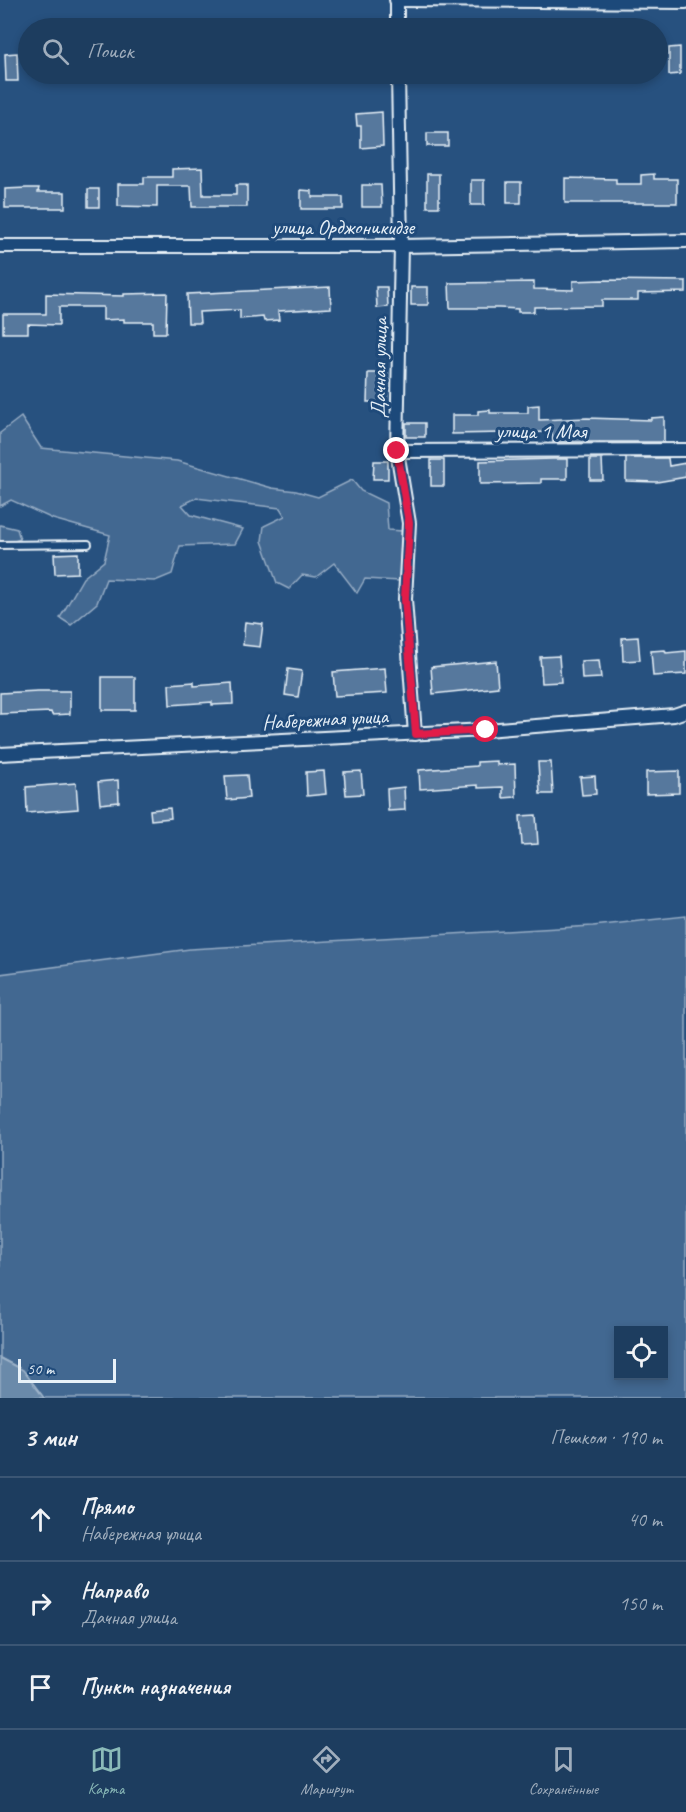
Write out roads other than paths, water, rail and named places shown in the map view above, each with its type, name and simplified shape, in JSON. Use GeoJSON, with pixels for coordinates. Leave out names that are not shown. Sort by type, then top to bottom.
{"type":"FeatureCollection","features":[{"type":"Feature","properties":{"kind":"street"},"geometry":{"type":"LineString","coordinates":[[397,18],[396,0],[686,2]]}},
{"type":"Feature","properties":{"kind":"street","name":"Дачная улица"},"geometry":{"type":"LineString","coordinates":[[398,84],[401,246],[397,451],[409,523],[405,599],[416,734]]}},
{"type":"Feature","properties":{"kind":"street","name":"улица Орджоникидзе"},"geometry":{"type":"LineString","coordinates":[[0,246],[401,246],[686,241]]}},
{"type":"Feature","properties":{"kind":"street","name":"улица 1 Мая"},"geometry":{"type":"LineString","coordinates":[[397,451],[686,450]]}},
{"type":"Feature","properties":{"kind":"street","name":"Набережная улица"},"geometry":{"type":"LineString","coordinates":[[0,754],[416,734],[674,715],[686,711]]}},
{"type":"Feature","properties":{"kind":"lane"},"geometry":{"type":"LineString","coordinates":[[0,545],[88,544]]}}]}
